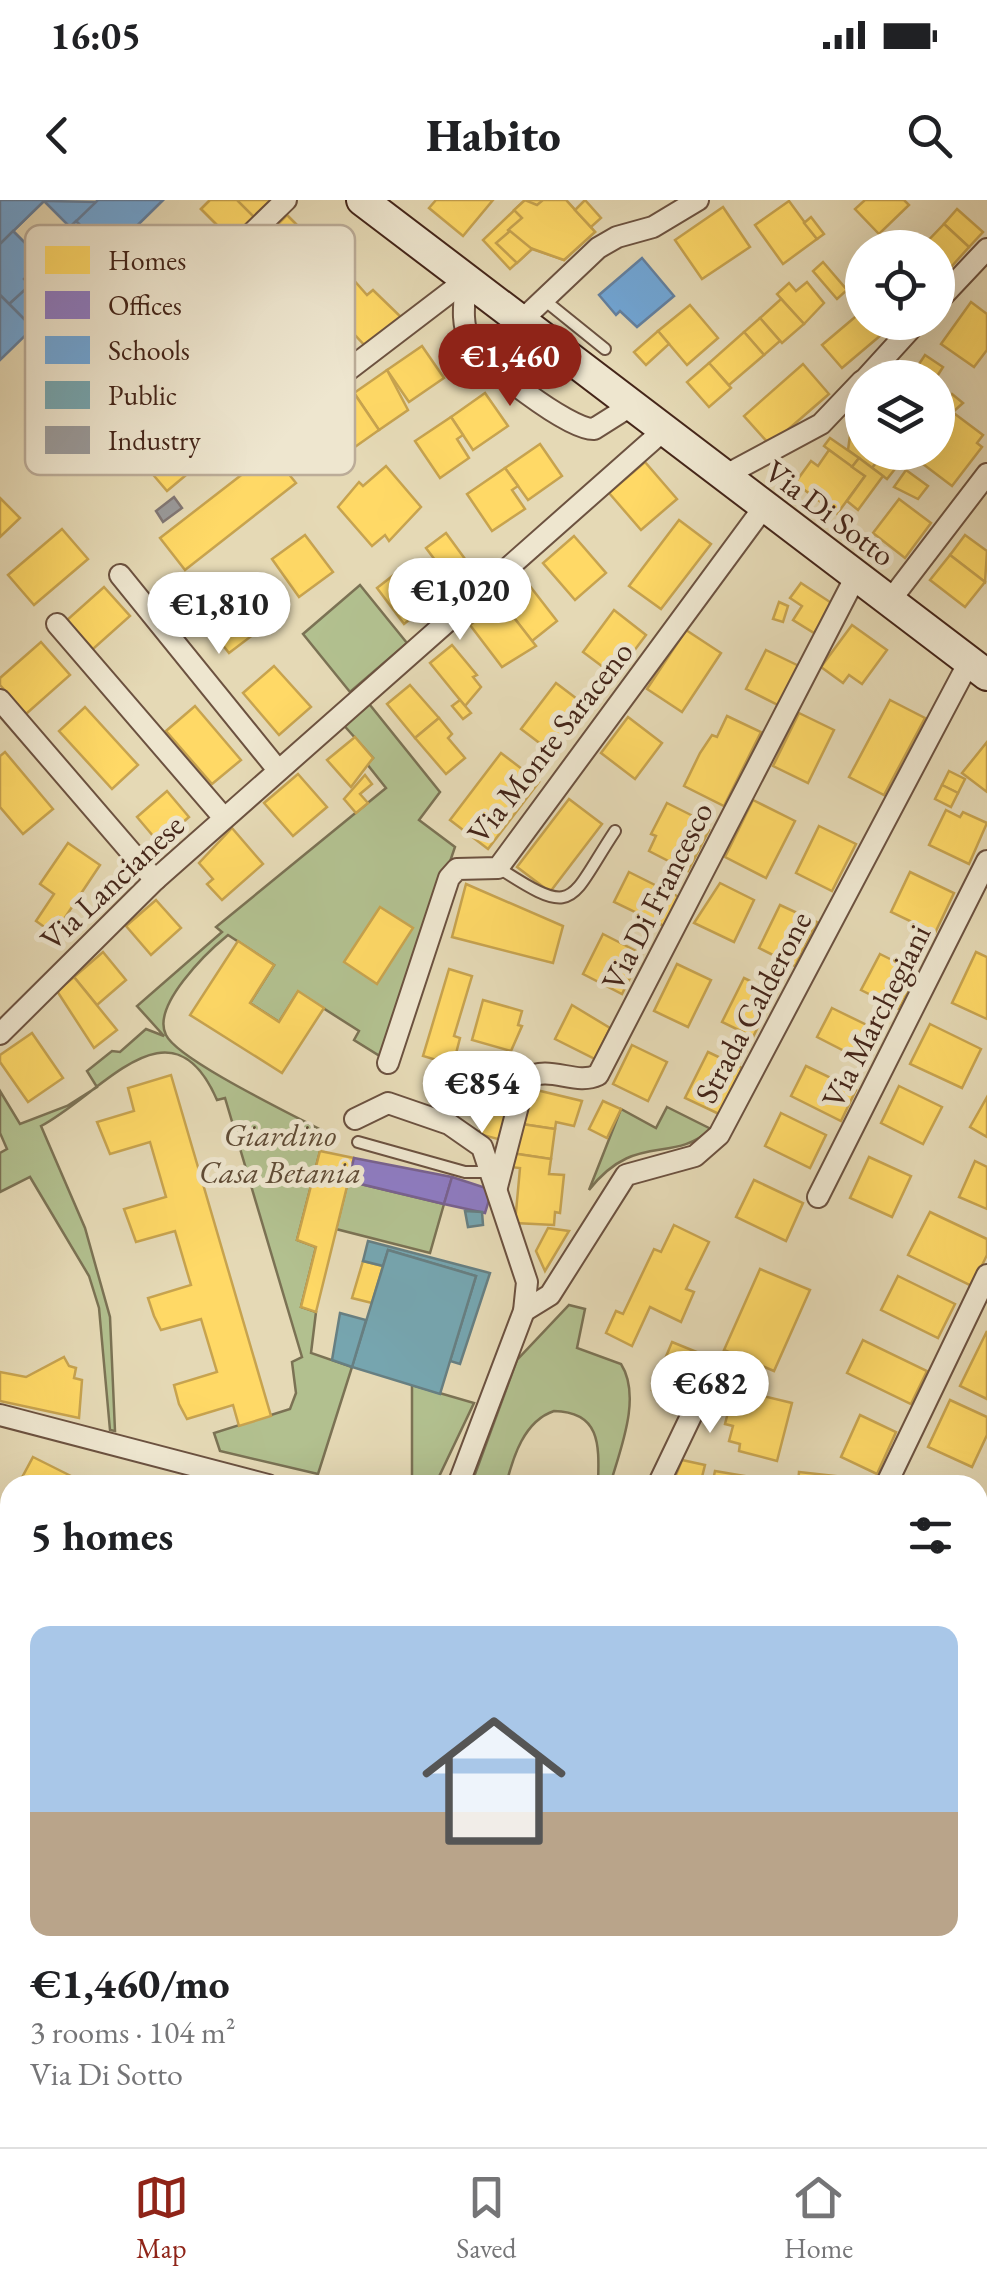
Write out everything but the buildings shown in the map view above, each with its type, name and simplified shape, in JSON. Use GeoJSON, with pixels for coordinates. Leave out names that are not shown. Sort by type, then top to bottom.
{"type":"FeatureCollection","features":[{"type":"Feature","properties":{"kind":"street"},"geometry":{"type":"LineString","coordinates":[[260,225],[286,200]]}},
{"type":"Feature","properties":{"kind":"street","name":"Via Di Sotto"},"geometry":{"type":"LineString","coordinates":[[362,200],[978,668]]}},
{"type":"Feature","properties":{"kind":"street"},"geometry":{"type":"LineString","coordinates":[[522,321],[608,242],[653,227],[698,200]]}},
{"type":"Feature","properties":{"kind":"street"},"geometry":{"type":"LineString","coordinates":[[955,282],[987,249]]}},
{"type":"Feature","properties":{"kind":"street"},"geometry":{"type":"LineString","coordinates":[[466,280],[464,322],[472,345],[555,413],[572,425],[594,429],[632,405]]}},
{"type":"Feature","properties":{"kind":"street"},"geometry":{"type":"LineString","coordinates":[[355,365],[466,280]]}},
{"type":"Feature","properties":{"kind":"street"},"geometry":{"type":"LineString","coordinates":[[882,360],[900,340]]}},
{"type":"Feature","properties":{"kind":"street"},"geometry":{"type":"LineString","coordinates":[[724,476],[822,424],[845,399]]}},
{"type":"Feature","properties":{"kind":"street","name":"Via Lancianese"},"geometry":{"type":"LineString","coordinates":[[0,1034],[155,880],[664,430]]}},
{"type":"Feature","properties":{"kind":"street"},"geometry":{"type":"LineString","coordinates":[[889,602],[987,474]]}},
{"type":"Feature","properties":{"kind":"street","name":"Via Monte Saraceno"},"geometry":{"type":"LineString","coordinates":[[388,1064],[449,878],[457,870],[498,868],[764,507]]}},
{"type":"Feature","properties":{"kind":"street"},"geometry":{"type":"LineString","coordinates":[[120,576],[278,770]]}},
{"type":"Feature","properties":{"kind":"street","name":"Via Di Francesco"},"geometry":{"type":"LineString","coordinates":[[495,1179],[524,1079],[550,1072],[582,1078],[598,1075],[855,578]]}},
{"type":"Feature","properties":{"kind":"street","name":"Via Lancianese"},"geometry":{"type":"LineString","coordinates":[[57,624],[224,818]]}},
{"type":"Feature","properties":{"kind":"street","name":"Strada Calderone"},"geometry":{"type":"LineString","coordinates":[[524,1311],[550,1295],[626,1176],[695,1156],[719,1135],[978,668]]}},
{"type":"Feature","properties":{"kind":"street"},"geometry":{"type":"LineString","coordinates":[[0,700],[155,880]]}},
{"type":"Feature","properties":{"kind":"street","name":"Via Marchegiani"},"geometry":{"type":"LineString","coordinates":[[818,1197],[987,861]]}},
{"type":"Feature","properties":{"kind":"street"},"geometry":{"type":"LineString","coordinates":[[355,1119],[388,1102],[436,1119],[482,1147],[527,1282],[524,1311],[462,1475]]}},
{"type":"Feature","properties":{"kind":"street"},"geometry":{"type":"LineString","coordinates":[[891,1475],[987,1275]]}},
{"type":"Feature","properties":{"kind":"street"},"geometry":{"type":"LineString","coordinates":[[663,1475],[716,1364]]}},
{"type":"Feature","properties":{"kind":"street"},"geometry":{"type":"LineString","coordinates":[[0,1415],[230,1475]]}},
{"type":"Feature","properties":{"kind":"lane"},"geometry":{"type":"LineString","coordinates":[[544,299],[604,350]]}},
{"type":"Feature","properties":{"kind":"lane"},"geometry":{"type":"LineString","coordinates":[[498,868],[545,898],[560,900],[574,894],[615,831]]}},
{"type":"Feature","properties":{"kind":"lane"},"geometry":{"type":"LineString","coordinates":[[358,1142],[495,1179]]}},
{"type":"Feature","properties":{"kind":"green space"},"geometry":{"type":"Polygon","coordinates":[[[360,585],[407,643],[350,692],[303,634],[360,585]]]}},
{"type":"Feature","properties":{"kind":"green space","name":"Giardino Casa Betania"},"geometry":{"type":"Polygon","coordinates":[[[366,700],[440,792],[419,820],[455,847],[383,1058],[354,1040],[359,1031],[298,992],[279,1022],[250,1003],[274,965],[228,935],[183,980],[163,1023],[175,1046],[192,1058],[325,1132],[297,1240],[316,1247],[301,1307],[316,1312],[311,1353],[352,1367],[318,1474],[220,1451],[214,1433],[290,1409],[296,1393],[292,1362],[302,1357],[225,1098],[217,1100],[199,1069],[179,1055],[157,1053],[135,1061],[97,1087],[87,1071],[112,1051],[120,1052],[146,1029],[164,1036],[137,1006],[222,932],[216,927],[386,788],[367,764],[373,758],[340,721],[366,700]]]}},
{"type":"Feature","properties":{"kind":"green space"},"geometry":{"type":"Polygon","coordinates":[[[93,1089],[41,1126],[85,1228],[110,1317],[115,1431],[110,1430],[99,1308],[89,1276],[30,1177],[0,1192],[0,1153],[7,1149],[0,1133],[0,1091],[20,1124],[67,1106],[93,1089]]]}},
{"type":"Feature","properties":{"kind":"green space"},"geometry":{"type":"Polygon","coordinates":[[[667,1107],[711,1129],[696,1140],[622,1161],[589,1190],[621,1109],[656,1128],[667,1107]]]}},
{"type":"Feature","properties":{"kind":"green space"},"geometry":{"type":"Polygon","coordinates":[[[348,1181],[444,1204],[430,1253],[336,1229],[348,1181]]]}},
{"type":"Feature","properties":{"kind":"green space"},"geometry":{"type":"Polygon","coordinates":[[[569,1305],[585,1309],[577,1348],[621,1364],[630,1392],[627,1424],[613,1475],[598,1475],[597,1445],[589,1425],[570,1413],[554,1411],[527,1431],[509,1475],[475,1475],[517,1360],[569,1305]]]}},
{"type":"Feature","properties":{"kind":"green space"},"geometry":{"type":"Polygon","coordinates":[[[412,1385],[474,1403],[440,1475],[412,1475],[412,1385]]]}}]}
